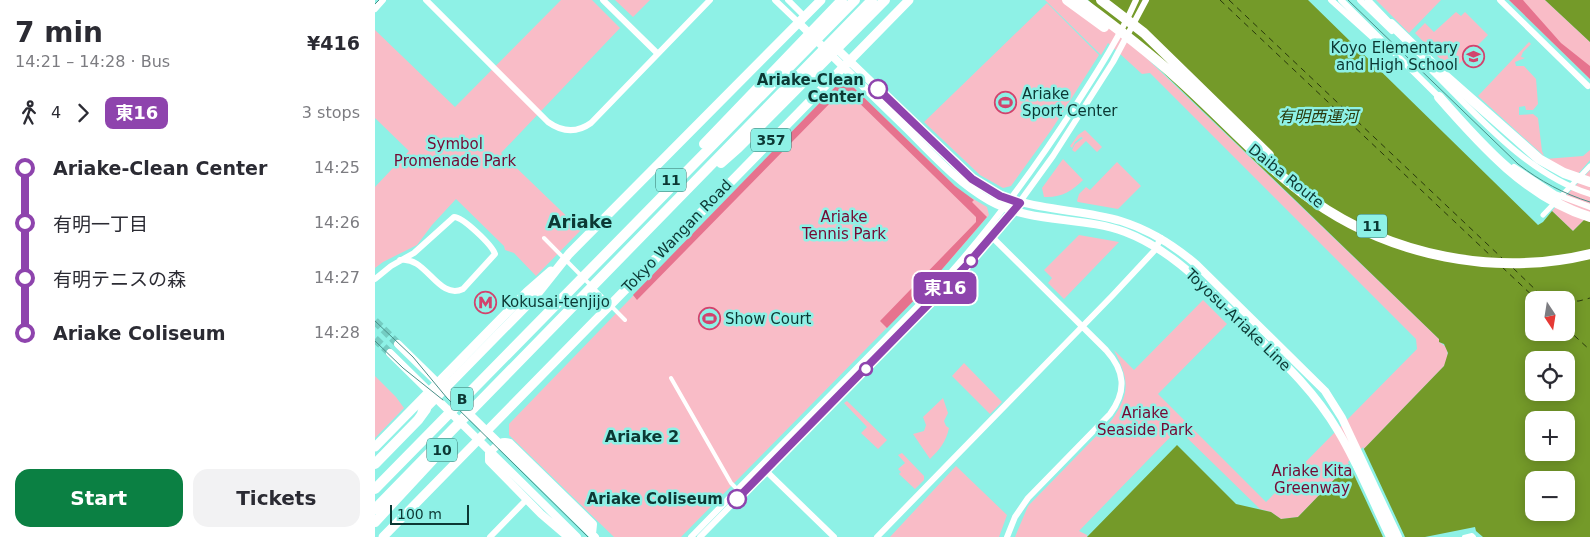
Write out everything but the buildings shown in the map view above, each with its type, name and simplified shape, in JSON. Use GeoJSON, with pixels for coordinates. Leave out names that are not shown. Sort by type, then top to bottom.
{"type":"FeatureCollection","features":[{"type":"Feature","properties":{"kind":"highway"},"geometry":{"type":"LineString","coordinates":[[375,464],[418,420],[429,392],[449,371],[527,292],[569,254],[821,0]]}},
{"type":"Feature","properties":{"kind":"highway","name":"11"},"geometry":{"type":"LineString","coordinates":[[626,233],[637,217],[720,132],[843,0]]}},
{"type":"Feature","properties":{"kind":"highway"},"geometry":{"type":"LineString","coordinates":[[720,132],[855,0]]}},
{"type":"Feature","properties":{"kind":"highway"},"geometry":{"type":"LineString","coordinates":[[735,145],[872,0]]}},
{"type":"Feature","properties":{"kind":"highway","name":"11"},"geometry":{"type":"LineString","coordinates":[[689,186],[717,167],[735,145],[885,0]]}},
{"type":"Feature","properties":{"kind":"highway","name":"Tokyo Wangan Road"},"geometry":{"type":"LineString","coordinates":[[383,537],[909,0]]}},
{"type":"Feature","properties":{"kind":"highway","name":"11"},"geometry":{"type":"LineString","coordinates":[[1067,0],[1177,78]]}},
{"type":"Feature","properties":{"kind":"highway","name":"11"},"geometry":{"type":"LineString","coordinates":[[1079,0],[1127,36],[1177,78]]}},
{"type":"Feature","properties":{"kind":"highway","name":"11"},"geometry":{"type":"LineString","coordinates":[[1090,0],[1199,87]]}},
{"type":"Feature","properties":{"kind":"highway","name":"11"},"geometry":{"type":"LineString","coordinates":[[1101,0],[1144,33],[1199,87]]}},
{"type":"Feature","properties":{"kind":"highway"},"geometry":{"type":"LineString","coordinates":[[1385,20],[1539,159],[1564,173],[1590,182]]}},
{"type":"Feature","properties":{"kind":"highway","name":"Daiba Route"},"geometry":{"type":"LineString","coordinates":[[1177,78],[1296,188],[1333,213],[1369,232],[1415,249],[1474,261],[1505,263],[1540,262],[1590,254]]}},
{"type":"Feature","properties":{"kind":"highway","name":"Daiba Route"},"geometry":{"type":"LineString","coordinates":[[1199,87],[1301,183],[1343,212],[1379,229],[1432,247],[1489,256],[1546,254],[1590,247]]}},
{"type":"Feature","properties":{"kind":"highway"},"geometry":{"type":"LineString","coordinates":[[1439,97],[1457,118],[1521,179],[1559,204],[1590,217]]}},
{"type":"Feature","properties":{"kind":"highway","name":"B"},"geometry":{"type":"LineString","coordinates":[[375,509],[689,186]]}},
{"type":"Feature","properties":{"kind":"highway","name":"B"},"geometry":{"type":"LineString","coordinates":[[375,489],[626,233]]}},
{"type":"Feature","properties":{"kind":"highway"},"geometry":{"type":"LineString","coordinates":[[375,447],[423,405],[534,298],[569,254]]}},
{"type":"Feature","properties":{"kind":"highway"},"geometry":{"type":"LineString","coordinates":[[390,537],[602,321],[633,281]]}},
{"type":"Feature","properties":{"kind":"highway","name":"B"},"geometry":{"type":"LineString","coordinates":[[375,479],[549,310]]}},
{"type":"Feature","properties":{"kind":"highway","name":"10"},"geometry":{"type":"LineString","coordinates":[[375,522],[450,442],[483,399]]}},
{"type":"Feature","properties":{"kind":"highway"},"geometry":{"type":"LineString","coordinates":[[375,458],[423,405]]}},
{"type":"Feature","properties":{"kind":"main road"},"geometry":{"type":"LineString","coordinates":[[802,20],[846,64]]}},
{"type":"Feature","properties":{"kind":"main road","name":"Toyosu-Ariake Line"},"geometry":{"type":"LineString","coordinates":[[846,64],[972,179],[988,190],[1020,203],[1120,221],[1136,226],[1161,238],[1180,250],[1325,391],[1337,407],[1398,537]]}},
{"type":"Feature","properties":{"kind":"main road","name":"Toyosu-Ariake Line"},"geometry":{"type":"LineString","coordinates":[[846,64],[958,179],[977,193],[1014,210],[1037,216],[1111,228],[1141,239],[1156,247],[1191,273],[1295,374],[1326,412],[1339,432],[1390,537]]}},
{"type":"Feature","properties":{"kind":"main road"},"geometry":{"type":"LineString","coordinates":[[398,344],[505,451],[594,536]]}},
{"type":"Feature","properties":{"kind":"main road"},"geometry":{"type":"LineString","coordinates":[[390,353],[577,537]]}},
{"type":"Feature","properties":{"kind":"main road"},"geometry":{"type":"LineString","coordinates":[[1325,391],[1326,398],[1331,407],[1326,412]]}},
{"type":"Feature","properties":{"kind":"main road"},"geometry":{"type":"LineString","coordinates":[[568,537],[489,461],[489,453],[501,442],[510,443],[593,524],[594,536]]}},
{"type":"Feature","properties":{"kind":"street"},"geometry":{"type":"LineString","coordinates":[[375,8],[383,0]]}},
{"type":"Feature","properties":{"kind":"street"},"geometry":{"type":"LineString","coordinates":[[426,0],[545,118],[554,126],[563,129],[580,129],[591,122],[710,0]]}},
{"type":"Feature","properties":{"kind":"street"},"geometry":{"type":"LineString","coordinates":[[603,0],[657,53]]}},
{"type":"Feature","properties":{"kind":"street"},"geometry":{"type":"LineString","coordinates":[[775,0],[802,20]]}},
{"type":"Feature","properties":{"kind":"street"},"geometry":{"type":"LineString","coordinates":[[788,0],[802,20]]}},
{"type":"Feature","properties":{"kind":"street"},"geometry":{"type":"LineString","coordinates":[[691,537],[952,271],[1040,160],[1107,57],[1136,0]]}},
{"type":"Feature","properties":{"kind":"street"},"geometry":{"type":"LineString","coordinates":[[700,537],[966,266],[991,238],[1020,203],[1053,156],[1113,62],[1146,0]]}},
{"type":"Feature","properties":{"kind":"street"},"geometry":{"type":"LineString","coordinates":[[1331,0],[1368,30],[1500,156],[1521,173],[1555,194],[1590,206]]}},
{"type":"Feature","properties":{"kind":"street"},"geometry":{"type":"LineString","coordinates":[[1341,0],[1368,30]]}},
{"type":"Feature","properties":{"kind":"street"},"geometry":{"type":"LineString","coordinates":[[1360,0],[1385,20],[1444,82]]}},
{"type":"Feature","properties":{"kind":"street"},"geometry":{"type":"LineString","coordinates":[[1367,0],[1444,82],[1525,159],[1558,181],[1590,194]]}},
{"type":"Feature","properties":{"kind":"street"},"geometry":{"type":"LineString","coordinates":[[1501,0],[1589,88]]}},
{"type":"Feature","properties":{"kind":"street"},"geometry":{"type":"LineString","coordinates":[[1543,215],[1590,166]]}},
{"type":"Feature","properties":{"kind":"street"},"geometry":{"type":"LineString","coordinates":[[375,279],[399,260],[419,249],[449,220],[456,217],[462,219],[491,247],[495,254],[463,289],[458,291],[440,285],[418,263],[415,257],[419,249]]}},
{"type":"Feature","properties":{"kind":"street"},"geometry":{"type":"LineString","coordinates":[[544,238],[625,320]]}},
{"type":"Feature","properties":{"kind":"street"},"geometry":{"type":"LineString","coordinates":[[991,238],[1106,350],[1118,366],[1122,381],[1117,405],[1111,414],[1028,498],[1015,516],[1007,537]]}},
{"type":"Feature","properties":{"kind":"street"},"geometry":{"type":"LineString","coordinates":[[877,537],[1083,326],[1156,247],[1161,238]]}},
{"type":"Feature","properties":{"kind":"street"},"geometry":{"type":"LineString","coordinates":[[399,260],[409,260],[418,263]]}},
{"type":"Feature","properties":{"kind":"street"},"geometry":{"type":"LineString","coordinates":[[671,378],[735,487]]}},
{"type":"Feature","properties":{"kind":"street"},"geometry":{"type":"LineString","coordinates":[[760,465],[834,537]]}},
{"type":"Feature","properties":{"kind":"street"},"geometry":{"type":"LineString","coordinates":[[490,537],[527,499]]}},
{"type":"Feature","properties":{"kind":"street"},"geometry":{"type":"LineString","coordinates":[[1464,537],[1472,535],[1474,537]]}},
{"type":"Feature","properties":{"kind":"green space","name":"Symbol Promenade Park"},"geometry":{"type":"Polygon","coordinates":[[[561,0],[592,0],[620,28],[501,153],[581,230],[536,276],[514,253],[505,250],[504,246],[456,199],[417,245],[375,268],[375,187],[409,151],[375,118],[375,30],[455,107],[561,0]]]}},
{"type":"Feature","properties":{"kind":"green space"},"geometry":{"type":"Polygon","coordinates":[[[615,0],[650,0],[633,17],[615,0]]]}},
{"type":"Feature","properties":{"kind":"green space"},"geometry":{"type":"Polygon","coordinates":[[[1045,0],[1086,0],[1439,339],[1439,342],[1447,349],[1448,356],[1444,366],[1298,517],[1281,519],[1271,512],[1260,509],[1178,429],[1079,531],[1087,535],[1087,537],[1015,537],[1028,506],[1111,421],[1122,402],[1126,386],[1125,378],[1114,350],[1134,370],[1203,300],[1227,324],[1158,394],[1266,502],[1417,349],[1416,339],[1150,73],[1142,74],[1108,43],[1101,55],[1045,0]]]}},
{"type":"Feature","properties":{"kind":"green space"},"geometry":{"type":"Polygon","coordinates":[[[1376,0],[1441,0],[1409,33],[1376,0]]]}},
{"type":"Feature","properties":{"kind":"green space"},"geometry":{"type":"Polygon","coordinates":[[[1509,0],[1545,0],[1590,42],[1590,79],[1509,0]]]}},
{"type":"Feature","properties":{"kind":"green space","name":"Ariake Sport Center"},"geometry":{"type":"Polygon","coordinates":[[[1047,3],[1099,55],[1052,129],[1011,186],[1003,188],[980,175],[924,122],[1047,3]]]}},
{"type":"Feature","properties":{"kind":"green space"},"geometry":{"type":"Polygon","coordinates":[[[1456,12],[1461,16],[1465,12],[1488,35],[1452,71],[1415,33],[1425,23],[1434,32],[1456,12]]]}},
{"type":"Feature","properties":{"kind":"green space"},"geometry":{"type":"Polygon","coordinates":[[[1529,42],[1531,44],[1521,57],[1525,58],[1515,62],[1516,66],[1524,66],[1536,79],[1538,104],[1533,110],[1526,110],[1525,106],[1519,107],[1519,115],[1533,114],[1538,118],[1544,156],[1478,96],[1529,42]]]}},
{"type":"Feature","properties":{"kind":"green space","name":"Ariake Tennis Park"},"geometry":{"type":"Polygon","coordinates":[[[838,84],[850,84],[955,186],[987,207],[989,215],[925,289],[681,537],[614,537],[509,435],[509,424],[838,84]]]}},
{"type":"Feature","properties":{"kind":"green space"},"geometry":{"type":"Polygon","coordinates":[[[1085,130],[1102,147],[1097,152],[1086,141],[1075,152],[1072,150],[1075,144],[1083,138],[1081,137],[1075,142],[1072,148],[1070,146],[1078,135],[1085,130]]]}},
{"type":"Feature","properties":{"kind":"green space"},"geometry":{"type":"Polygon","coordinates":[[[1590,150],[1590,160],[1577,175],[1545,159],[1583,156],[1590,150]]]}},
{"type":"Feature","properties":{"kind":"green space"},"geometry":{"type":"Polygon","coordinates":[[[1063,159],[1083,180],[1066,193],[1044,197],[1042,188],[1063,159]]]}},
{"type":"Feature","properties":{"kind":"green space"},"geometry":{"type":"Polygon","coordinates":[[[1117,162],[1141,186],[1118,209],[1077,201],[1079,194],[1086,187],[1090,190],[1117,162]]]}},
{"type":"Feature","properties":{"kind":"green space"},"geometry":{"type":"Polygon","coordinates":[[[1590,170],[1590,214],[1573,231],[1552,211],[1590,170]]]}},
{"type":"Feature","properties":{"kind":"green space"},"geometry":{"type":"Polygon","coordinates":[[[1079,235],[1119,242],[1064,299],[1048,283],[1052,278],[1044,270],[1079,235]]]}},
{"type":"Feature","properties":{"kind":"green space"},"geometry":{"type":"Polygon","coordinates":[[[964,363],[1002,402],[990,414],[952,376],[964,363]]]}},
{"type":"Feature","properties":{"kind":"green space"},"geometry":{"type":"Polygon","coordinates":[[[375,376],[404,408],[375,438],[375,376]]]}},
{"type":"Feature","properties":{"kind":"green space"},"geometry":{"type":"Polygon","coordinates":[[[943,398],[948,413],[944,421],[949,428],[942,445],[930,459],[913,434],[924,431],[926,425],[923,417],[943,398]]]}},
{"type":"Feature","properties":{"kind":"green space"},"geometry":{"type":"Polygon","coordinates":[[[847,401],[887,440],[878,449],[861,433],[867,427],[844,403],[847,401]]]}},
{"type":"Feature","properties":{"kind":"green space"},"geometry":{"type":"Polygon","coordinates":[[[902,453],[924,476],[924,480],[915,489],[899,474],[901,472],[898,469],[905,463],[898,455],[902,453]]]}},
{"type":"Feature","properties":{"kind":"green space"},"geometry":{"type":"Polygon","coordinates":[[[956,466],[1007,515],[999,537],[890,537],[956,466]]]}},
{"type":"Feature","properties":{"kind":"shaded area"},"geometry":{"type":"Polygon","coordinates":[[[1509,0],[1523,0],[1561,43],[1590,66],[1590,79],[1509,0]]]}},
{"type":"Feature","properties":{"kind":"shaded area"},"geometry":{"type":"Polygon","coordinates":[[[838,84],[850,84],[955,186],[974,200],[972,202],[987,217],[925,289],[887,328],[880,321],[976,222],[976,217],[849,93],[840,93],[637,300],[633,295],[838,84]]]}},
{"type":"Feature","properties":{"kind":"water","name":"有明西運河"},"geometry":{"type":"Polygon","coordinates":[[[1088,0],[1308,0],[1538,225],[1552,211],[1573,231],[1590,214],[1590,537],[1483,537],[1476,531],[1475,527],[1425,537],[1087,537],[1177,445],[1236,504],[1271,512],[1281,519],[1298,517],[1444,366],[1448,353],[1444,344],[1439,342],[1439,339],[1088,0]]]}},
{"type":"Feature","properties":{"kind":"water"},"geometry":{"type":"Polygon","coordinates":[[[1545,0],[1590,0],[1590,42],[1545,0]]]}},
{"type":"Feature","properties":{"kind":"pier"},"geometry":{"type":"Polygon","coordinates":[[[1363,447],[1405,537],[1383,537],[1348,462],[1363,447]]]}},
{"type":"Feature","properties":{"kind":"ferry route"},"geometry":{"type":"LineString","coordinates":[[1220,0],[1492,257]]}},
{"type":"Feature","properties":{"kind":"ferry route"},"geometry":{"type":"LineString","coordinates":[[1229,0],[1503,259]]}},
{"type":"Feature","properties":{"kind":"ferry route"},"geometry":{"type":"LineString","coordinates":[[1502,267],[1527,291]]}},
{"type":"Feature","properties":{"kind":"ferry route"},"geometry":{"type":"LineString","coordinates":[[1513,268],[1537,291]]}},
{"type":"Feature","properties":{"kind":"ferry route"},"geometry":{"type":"LineString","coordinates":[[1575,301],[1590,298]]}},
{"type":"Feature","properties":{"kind":"ferry route"},"geometry":{"type":"LineString","coordinates":[[1575,336],[1590,350]]}},
{"type":"Feature","properties":{"kind":"tunnel"},"geometry":{"type":"LineString","coordinates":[[375,321],[398,344]]}},
{"type":"Feature","properties":{"kind":"tunnel"},"geometry":{"type":"LineString","coordinates":[[375,339],[390,353]]}},
{"type":"Feature","properties":{"kind":"tram line"},"geometry":{"type":"LineString","coordinates":[[375,4],[379,0]]}},
{"type":"Feature","properties":{"kind":"tram line"},"geometry":{"type":"LineString","coordinates":[[1348,0],[1518,164],[1553,186],[1590,202]]}},
{"type":"Feature","properties":{"kind":"tram line"},"geometry":{"type":"LineString","coordinates":[[375,321],[413,357],[447,398],[588,537]]}},
{"type":"Feature","properties":{"kind":"tram line"},"geometry":{"type":"LineString","coordinates":[[375,341],[403,368],[443,400]]}},
{"type":"Feature","properties":{"kind":"bus line","name":"東16"},"geometry":{"type":"LineString","coordinates":[[737,499],[966,266],[1020,203],[1000,196],[972,179],[878,89]]}},
{"type":"Feature","properties":{"kind":"place","name":"Koyo Elementary and High School"},"geometry":{"type":"Point","coordinates":[1474,57]}},
{"type":"Feature","properties":{"kind":"place","name":"Ariake-Clean Center"},"geometry":{"type":"Point","coordinates":[878,89]}},
{"type":"Feature","properties":{"kind":"place","name":"Ariake Sport Center"},"geometry":{"type":"Point","coordinates":[1006,103]}},
{"type":"Feature","properties":{"kind":"place","name":"Kokusai-tenjijo"},"geometry":{"type":"Point","coordinates":[485,302]}},
{"type":"Feature","properties":{"kind":"place","name":"Show Court"},"geometry":{"type":"Point","coordinates":[709,319]}},
{"type":"Feature","properties":{"kind":"place","name":"Ariake Coliseum"},"geometry":{"type":"Point","coordinates":[737,499]}},
{"type":"Feature","properties":{"kind":"district","name":"Ariake"},"geometry":{"type":"Point","coordinates":[580,221]}},
{"type":"Feature","properties":{"kind":"district","name":"Ariake 2"},"geometry":{"type":"Point","coordinates":[642,436]}},
{"type":"Feature","properties":{"kind":"park label","name":"Ariake Seaside Park"},"geometry":{"type":"Point","coordinates":[1145,422]}},
{"type":"Feature","properties":{"kind":"park label","name":"Ariake Kita Greenway"},"geometry":{"type":"Point","coordinates":[1312,480]}}]}
